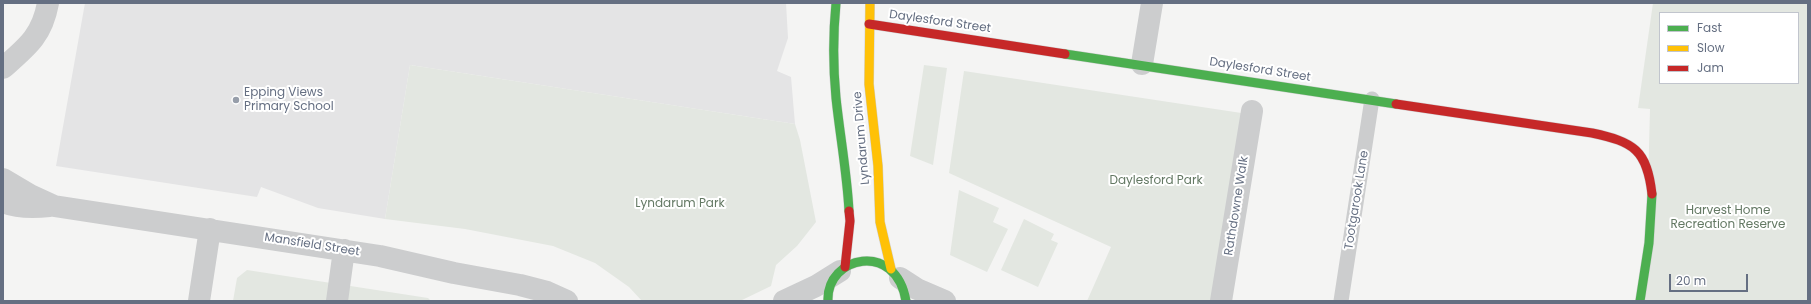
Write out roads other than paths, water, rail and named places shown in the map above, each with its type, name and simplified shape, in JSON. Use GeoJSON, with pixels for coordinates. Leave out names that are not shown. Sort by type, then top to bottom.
{"type":"FeatureCollection","features":[{"type":"Feature","properties":{"kind":"street"},"geometry":{"type":"LineString","coordinates":[[3,68],[21,53],[38,34],[46,14],[48,3]]}},
{"type":"Feature","properties":{"kind":"street","name":"Lyndarum Drive"},"geometry":{"type":"LineString","coordinates":[[836,3],[834,23],[836,97],[847,173],[850,221],[842,269]]}},
{"type":"Feature","properties":{"kind":"street","name":"Lyndarum Drive"},"geometry":{"type":"LineString","coordinates":[[870,3],[869,84],[878,166],[880,222],[896,273],[906,292],[906,301]]}},
{"type":"Feature","properties":{"kind":"street"},"geometry":{"type":"LineString","coordinates":[[1142,64],[1152,3]]}},
{"type":"Feature","properties":{"kind":"street","name":"Daylesford Street"},"geometry":{"type":"LineString","coordinates":[[869,24],[1592,133],[1625,142],[1635,148],[1642,156],[1650,175],[1652,210],[1650,237],[1640,301]]}},
{"type":"Feature","properties":{"kind":"street","name":"Rathdowne Walk"},"geometry":{"type":"LineString","coordinates":[[1221,301],[1252,111]]}},
{"type":"Feature","properties":{"kind":"street","name":"Mansfield Street"},"geometry":{"type":"LineString","coordinates":[[3,179],[30,195],[54,206]]}},
{"type":"Feature","properties":{"kind":"street","name":"Mansfield Street"},"geometry":{"type":"LineString","coordinates":[[3,202],[15,207],[36,208],[54,206],[380,256],[454,273],[520,285],[546,292],[566,301]]}},
{"type":"Feature","properties":{"kind":"street"},"geometry":{"type":"LineString","coordinates":[[199,301],[210,229]]}},
{"type":"Feature","properties":{"kind":"street"},"geometry":{"type":"LineString","coordinates":[[337,301],[344,250]]}},
{"type":"Feature","properties":{"kind":"street"},"geometry":{"type":"LineString","coordinates":[[784,301],[816,286],[842,269],[856,262],[868,260],[881,263],[917,289],[945,301]]}},
{"type":"Feature","properties":{"kind":"street"},"geometry":{"type":"LineString","coordinates":[[828,301],[831,283],[842,269]]}},
{"type":"Feature","properties":{"kind":"lane","name":"Tootgarook Lane"},"geometry":{"type":"LineString","coordinates":[[1341,301],[1372,100]]}},
{"type":"Feature","properties":{"kind":"place","name":"Epping Views Primary School"},"geometry":{"type":"Point","coordinates":[236,100]}},
{"type":"Feature","properties":{"kind":"park label","name":"Daylesford Park"},"geometry":{"type":"Point","coordinates":[1156,181]}},
{"type":"Feature","properties":{"kind":"park label","name":"Lyndarum Park"},"geometry":{"type":"Point","coordinates":[680,204]}},
{"type":"Feature","properties":{"kind":"park label","name":"Harvest Home Recreation Reserve"},"geometry":{"type":"Point","coordinates":[1728,218]}}]}
